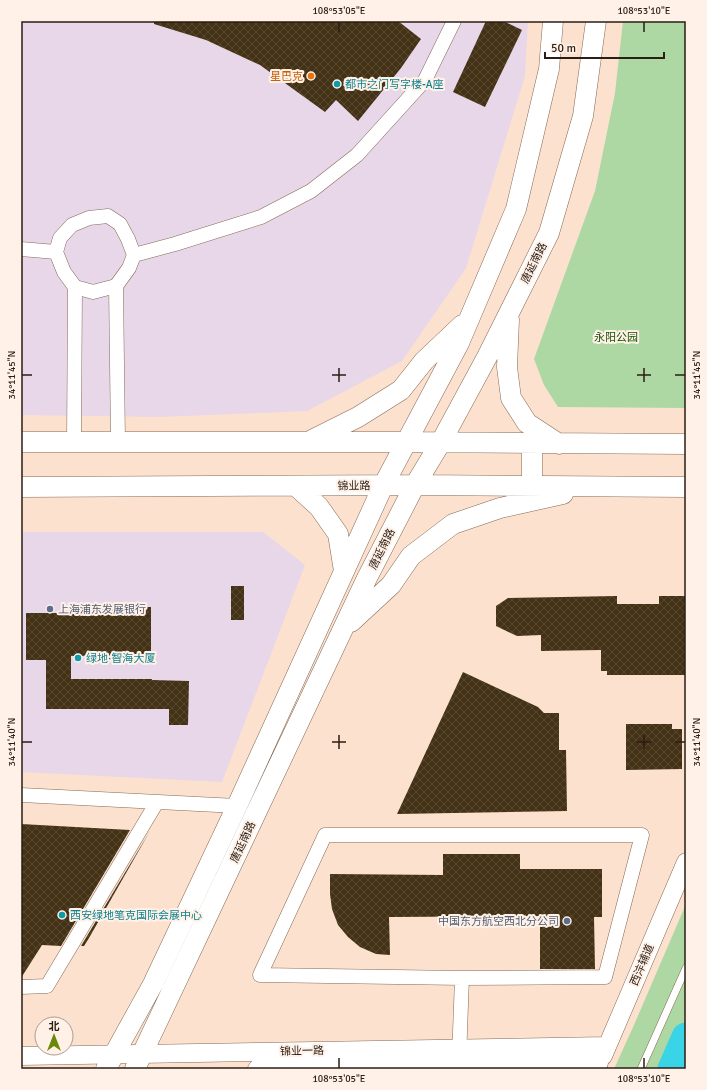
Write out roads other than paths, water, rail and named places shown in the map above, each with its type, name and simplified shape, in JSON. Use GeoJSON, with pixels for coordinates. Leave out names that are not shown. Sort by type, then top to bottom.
{"type":"FeatureCollection","features":[{"type":"Feature","properties":{"kind":"main road","name":"唐延南路"},"geometry":{"type":"LineString","coordinates":[[110,1062],[153,984],[237,806],[383,486],[459,343],[470,318],[516,209],[549,69],[553,21]]}},
{"type":"Feature","properties":{"kind":"main road","name":"唐延南路"},"geometry":{"type":"LineString","coordinates":[[139,1062],[367,578],[415,485],[441,442],[549,233],[583,116],[596,21]]}},
{"type":"Feature","properties":{"kind":"main road"},"geometry":{"type":"LineString","coordinates":[[509,313],[507,366],[511,398],[527,423],[558,444]]}},
{"type":"Feature","properties":{"kind":"main road"},"geometry":{"type":"LineString","coordinates":[[308,442],[358,417],[401,390],[424,361],[470,318]]}},
{"type":"Feature","properties":{"kind":"main road"},"geometry":{"type":"LineString","coordinates":[[21,442],[441,442],[532,444],[686,444]]}},
{"type":"Feature","properties":{"kind":"main road"},"geometry":{"type":"LineString","coordinates":[[532,444],[532,486]]}},
{"type":"Feature","properties":{"kind":"main road","name":"锦业路"},"geometry":{"type":"LineString","coordinates":[[21,487],[415,485],[686,487]]}},
{"type":"Feature","properties":{"kind":"main road"},"geometry":{"type":"LineString","coordinates":[[296,486],[320,507],[338,534],[344,571]]}},
{"type":"Feature","properties":{"kind":"main road"},"geometry":{"type":"LineString","coordinates":[[343,629],[391,585],[410,556],[453,524],[500,508],[600,486]]}},
{"type":"Feature","properties":{"kind":"street"},"geometry":{"type":"LineString","coordinates":[[134,255],[175,244],[261,217],[311,191],[357,155],[425,80],[454,21]]}},
{"type":"Feature","properties":{"kind":"street"},"geometry":{"type":"LineString","coordinates":[[74,442],[75,287],[64,272],[56,252],[60,238],[72,225],[89,218],[108,216],[120,224],[134,255],[129,268],[116,286],[118,442]]}},
{"type":"Feature","properties":{"kind":"street"},"geometry":{"type":"LineString","coordinates":[[21,249],[56,252]]}},
{"type":"Feature","properties":{"kind":"street"},"geometry":{"type":"LineString","coordinates":[[75,287],[93,292],[116,286]]}},
{"type":"Feature","properties":{"kind":"street"},"geometry":{"type":"LineString","coordinates":[[21,795],[237,806]]}},
{"type":"Feature","properties":{"kind":"street"},"geometry":{"type":"LineString","coordinates":[[21,987],[47,986],[157,802]]}},
{"type":"Feature","properties":{"kind":"street"},"geometry":{"type":"LineString","coordinates":[[325,835],[642,835],[605,977],[462,978],[260,975],[325,835]]}},
{"type":"Feature","properties":{"kind":"street","name":"西沣辅道"},"geometry":{"type":"LineString","coordinates":[[598,1066],[686,862]]}},
{"type":"Feature","properties":{"kind":"street"},"geometry":{"type":"LineString","coordinates":[[459,1061],[462,978]]}},
{"type":"Feature","properties":{"kind":"street","name":"锦业一路"},"geometry":{"type":"LineString","coordinates":[[257,1069],[459,1061],[607,1046]]}},
{"type":"Feature","properties":{"kind":"street","name":"锦业一路"},"geometry":{"type":"LineString","coordinates":[[21,1056],[110,1062],[459,1061],[598,1066]]}},
{"type":"Feature","properties":{"kind":"lane"},"geometry":{"type":"LineString","coordinates":[[642,1069],[686,968]]}},
{"type":"Feature","properties":{"kind":"waterway"},"geometry":{"type":"LineString","coordinates":[[672,1069],[686,1037]]}},
{"type":"Feature","properties":{"kind":"place","name":"星巴克"},"geometry":{"type":"Point","coordinates":[311,76]}},
{"type":"Feature","properties":{"kind":"place","name":"都市之门写字楼-A座"},"geometry":{"type":"Point","coordinates":[337,84]}},
{"type":"Feature","properties":{"kind":"place","name":"上海浦东发展银行"},"geometry":{"type":"Point","coordinates":[50,609]}},
{"type":"Feature","properties":{"kind":"place","name":"绿地·智海大厦"},"geometry":{"type":"Point","coordinates":[78,658]}},
{"type":"Feature","properties":{"kind":"place","name":"西安绿地笔克国际会展中心"},"geometry":{"type":"Point","coordinates":[62,915]}},
{"type":"Feature","properties":{"kind":"place","name":"中国东方航空西北分公司"},"geometry":{"type":"Point","coordinates":[567,921]}},
{"type":"Feature","properties":{"kind":"park label","name":"永阳公园"},"geometry":{"type":"Point","coordinates":[616,337]}}]}
